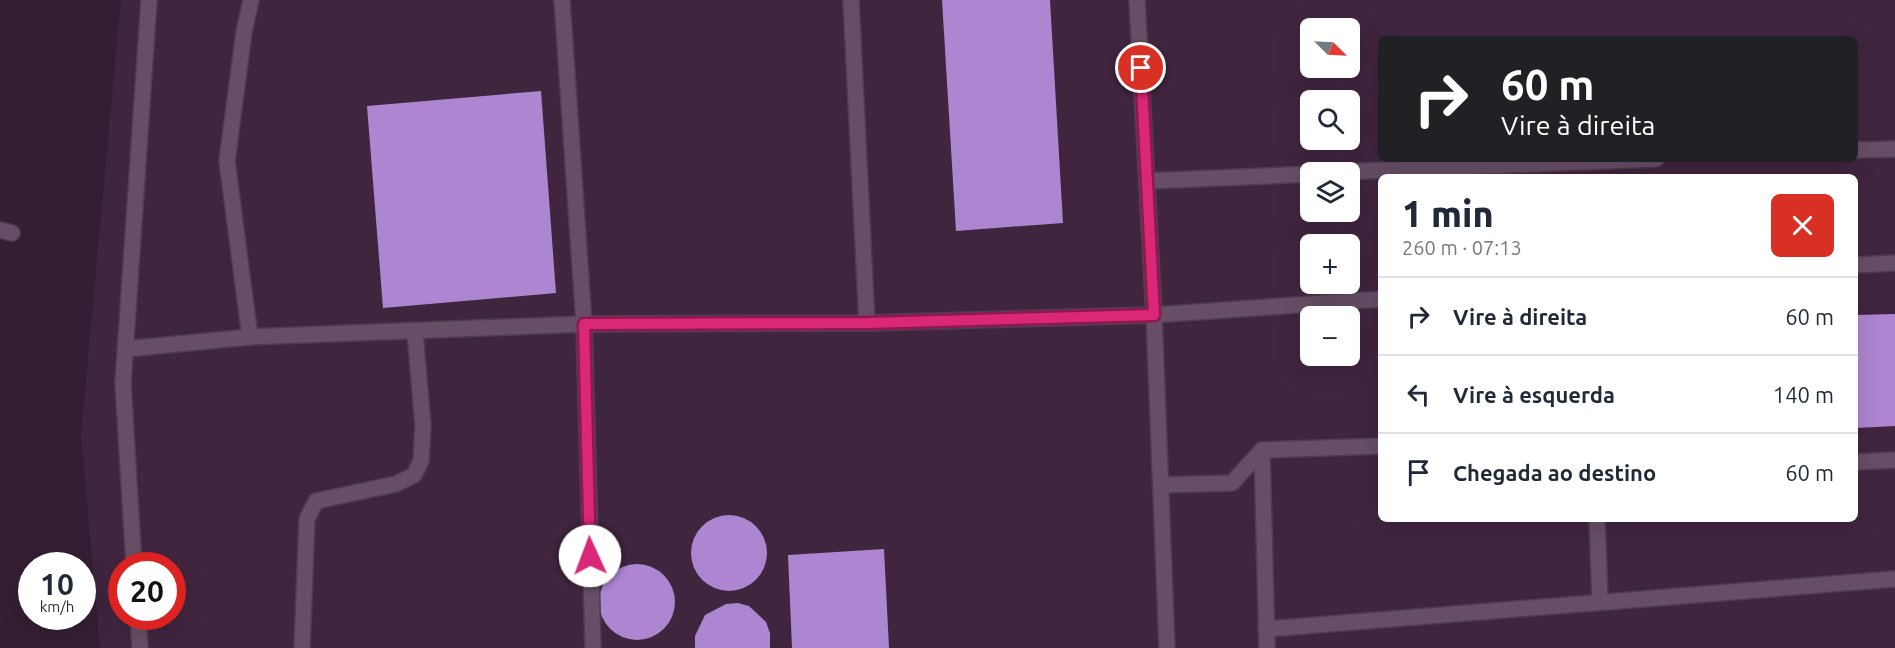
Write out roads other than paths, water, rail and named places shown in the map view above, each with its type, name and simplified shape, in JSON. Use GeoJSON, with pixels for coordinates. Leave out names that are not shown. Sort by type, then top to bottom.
{"type":"FeatureCollection","features":[{"type":"Feature","properties":{"kind":"lane"},"geometry":{"type":"LineString","coordinates":[[133,552],[123,383],[149,0]]}},
{"type":"Feature","properties":{"kind":"lane"},"geometry":{"type":"LineString","coordinates":[[250,337],[227,161],[251,0]]}},
{"type":"Feature","properties":{"kind":"lane"},"geometry":{"type":"LineString","coordinates":[[561,0],[584,324],[593,648]]}},
{"type":"Feature","properties":{"kind":"lane"},"geometry":{"type":"LineString","coordinates":[[851,0],[867,323]]}},
{"type":"Feature","properties":{"kind":"lane"},"geometry":{"type":"LineString","coordinates":[[1137,0],[1154,315],[1167,648]]}},
{"type":"Feature","properties":{"kind":"lane"},"geometry":{"type":"LineString","coordinates":[[1858,150],[1895,149]]}},
{"type":"Feature","properties":{"kind":"lane"},"geometry":{"type":"LineString","coordinates":[[1360,171],[1583,162]]}},
{"type":"Feature","properties":{"kind":"lane"},"geometry":{"type":"LineString","coordinates":[[1147,181],[1300,174]]}},
{"type":"Feature","properties":{"kind":"lane"},"geometry":{"type":"LineString","coordinates":[[1858,265],[1895,262]]}},
{"type":"Feature","properties":{"kind":"lane"},"geometry":{"type":"LineString","coordinates":[[125,349],[250,337],[584,324],[867,323],[1154,315],[1378,299]]}},
{"type":"Feature","properties":{"kind":"lane"},"geometry":{"type":"LineString","coordinates":[[302,648],[307,519],[316,501],[396,484],[414,475],[421,461],[423,426],[415,332]]}},
{"type":"Feature","properties":{"kind":"lane"},"geometry":{"type":"LineString","coordinates":[[1161,485],[1232,483],[1262,450],[1378,446]]}},
{"type":"Feature","properties":{"kind":"lane"},"geometry":{"type":"LineString","coordinates":[[1262,450],[1267,648]]}},
{"type":"Feature","properties":{"kind":"lane"},"geometry":{"type":"LineString","coordinates":[[1858,462],[1895,460]]}},
{"type":"Feature","properties":{"kind":"lane"},"geometry":{"type":"LineString","coordinates":[[1597,522],[1600,601]]}},
{"type":"Feature","properties":{"kind":"lane"},"geometry":{"type":"LineString","coordinates":[[1266,629],[1895,579]]}},
{"type":"Feature","properties":{"kind":"lane"},"geometry":{"type":"LineString","coordinates":[[139,630],[140,648]]}}]}
